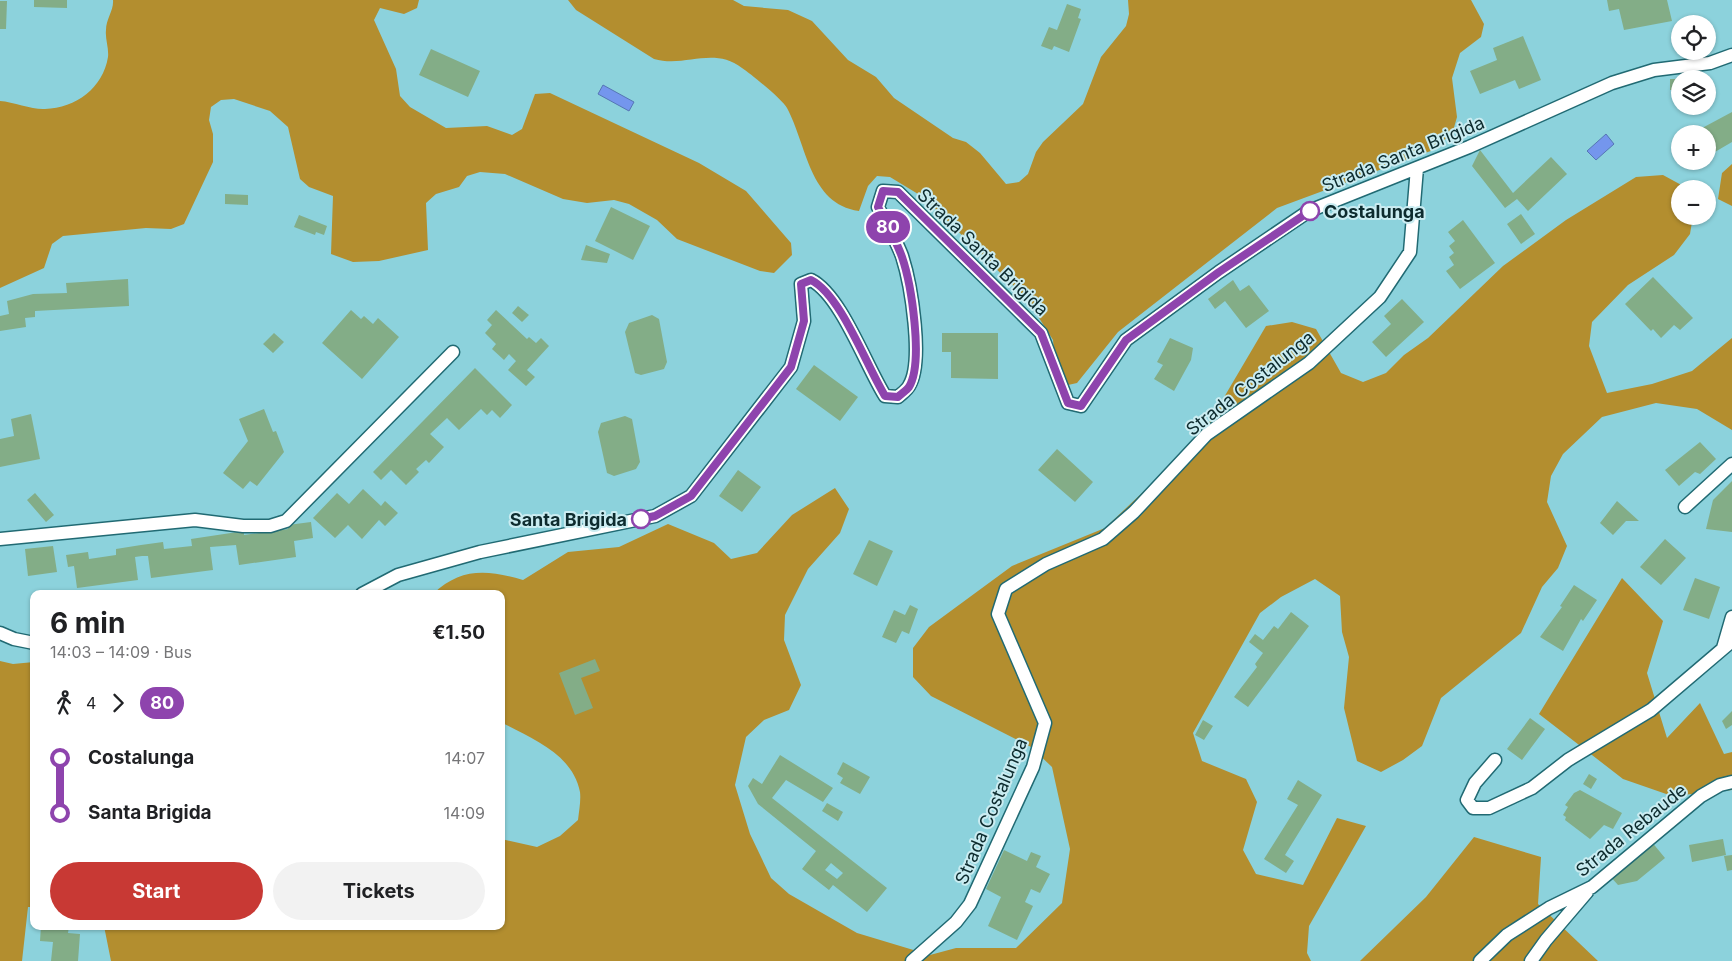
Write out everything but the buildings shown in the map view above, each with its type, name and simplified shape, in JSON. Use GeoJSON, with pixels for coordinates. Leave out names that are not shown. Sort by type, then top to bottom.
{"type":"FeatureCollection","features":[{"type":"Feature","properties":{"kind":"street","name":"Strada Santa Brigida"},"geometry":{"type":"LineString","coordinates":[[370,590],[398,575],[480,552],[655,516],[691,496],[791,367],[804,321],[801,284],[811,280],[822,285],[854,333],[885,396],[898,397],[909,387],[915,372],[916,341],[912,302],[902,256],[878,207],[883,191],[898,192],[1041,333],[1068,403],[1081,406],[1126,340],[1219,272],[1309,211],[1417,168],[1612,83],[1654,70],[1710,63],[1732,56]]}},
{"type":"Feature","properties":{"kind":"street","name":"Strada Costalunga"},"geometry":{"type":"LineString","coordinates":[[912,961],[956,922],[970,904],[1033,767],[1045,723],[998,614],[1006,589],[1046,564],[1103,539],[1134,512],[1208,434],[1308,363],[1380,297],[1410,252],[1417,168]]}},
{"type":"Feature","properties":{"kind":"street"},"geometry":{"type":"LineString","coordinates":[[0,539],[195,520],[243,526],[270,526],[286,521],[453,352]]}},
{"type":"Feature","properties":{"kind":"street"},"geometry":{"type":"LineString","coordinates":[[1685,507],[1732,464]]}},
{"type":"Feature","properties":{"kind":"street"},"geometry":{"type":"LineString","coordinates":[[1495,760],[1476,783],[1468,800],[1472,808],[1489,808],[1532,788],[1568,760],[1651,710],[1728,644],[1732,617]]}},
{"type":"Feature","properties":{"kind":"street"},"geometry":{"type":"LineString","coordinates":[[0,633],[14,639],[30,642]]}},
{"type":"Feature","properties":{"kind":"street","name":"Strada Rebaude"},"geometry":{"type":"LineString","coordinates":[[1480,961],[1507,935],[1549,908],[1592,887],[1701,796],[1720,785],[1732,782]]}},
{"type":"Feature","properties":{"kind":"street"},"geometry":{"type":"LineString","coordinates":[[1532,961],[1546,940],[1592,887]]}},
{"type":"Feature","properties":{"kind":"shaded area"},"geometry":{"type":"Polygon","coordinates":[[[113,0],[419,0],[417,8],[404,14],[380,8],[374,20],[396,69],[400,96],[410,107],[446,128],[487,126],[512,135],[522,129],[535,94],[550,93],[699,163],[746,191],[791,243],[792,255],[774,273],[760,271],[677,239],[657,220],[629,204],[614,200],[587,203],[563,199],[505,174],[480,172],[467,176],[459,187],[436,194],[426,203],[428,250],[379,261],[353,262],[331,254],[333,196],[309,187],[300,179],[288,127],[270,111],[234,99],[221,100],[211,107],[209,120],[213,134],[213,162],[184,224],[171,229],[146,228],[63,236],[52,244],[44,268],[0,288],[0,101],[35,108],[56,108],[77,100],[94,87],[105,68],[108,57],[106,26],[113,0]]]}},
{"type":"Feature","properties":{"kind":"shaded area"},"geometry":{"type":"Polygon","coordinates":[[[568,0],[733,0],[744,6],[788,10],[812,21],[848,60],[876,77],[894,98],[953,138],[966,142],[980,153],[1006,184],[1019,182],[1028,174],[1036,152],[1043,142],[1083,104],[1101,57],[1126,26],[1129,14],[1128,0],[1471,0],[1484,24],[1481,37],[1460,53],[1452,78],[1457,117],[1453,131],[1436,149],[1277,208],[1118,332],[1077,383],[1068,385],[1054,352],[1053,340],[1027,299],[923,197],[890,177],[877,176],[868,186],[859,211],[842,206],[829,197],[812,171],[787,108],[773,93],[746,71],[731,62],[720,59],[665,61],[654,59],[576,10],[568,0]]]}},
{"type":"Feature","properties":{"kind":"shaded area"},"geometry":{"type":"Polygon","coordinates":[[[1732,164],[1732,206],[1718,199],[1722,173],[1732,164]]]}},
{"type":"Feature","properties":{"kind":"shaded area"},"geometry":{"type":"Polygon","coordinates":[[[1663,175],[1672,180],[1671,225],[1692,225],[1690,234],[1674,255],[1628,285],[1592,322],[1589,346],[1607,393],[1652,384],[1692,371],[1732,338],[1732,430],[1697,409],[1656,403],[1602,417],[1563,454],[1551,476],[1547,502],[1567,546],[1558,568],[1542,587],[1521,633],[1441,698],[1422,746],[1403,760],[1381,772],[1357,761],[1344,708],[1349,657],[1342,632],[1340,596],[1315,579],[1281,597],[1260,613],[1193,733],[1202,761],[1246,779],[1257,802],[1243,850],[1256,874],[1303,885],[1337,818],[1366,826],[1309,926],[1307,953],[1311,961],[111,961],[105,930],[505,930],[505,840],[537,847],[560,836],[578,820],[580,792],[576,778],[560,757],[538,741],[505,724],[505,590],[437,590],[454,579],[475,573],[498,574],[523,580],[568,552],[619,547],[668,524],[714,543],[731,559],[757,553],[792,515],[835,488],[849,509],[840,533],[808,569],[785,615],[784,640],[801,685],[789,710],[764,720],[746,737],[735,785],[750,834],[771,878],[789,894],[857,933],[930,955],[956,948],[1016,948],[1062,903],[1070,849],[1052,767],[1031,747],[931,696],[913,677],[913,648],[929,627],[1012,566],[1105,528],[1200,438],[1266,326],[1292,322],[1316,329],[1341,373],[1363,382],[1386,373],[1404,355],[1428,338],[1503,266],[1566,220],[1636,177],[1663,175]]]}},
{"type":"Feature","properties":{"kind":"shaded area"},"geometry":{"type":"Polygon","coordinates":[[[1622,578],[1663,621],[1647,673],[1667,738],[1700,703],[1724,754],[1732,752],[1732,790],[1672,796],[1623,779],[1539,714],[1622,578]]]}},
{"type":"Feature","properties":{"kind":"shaded area"},"geometry":{"type":"Polygon","coordinates":[[[0,661],[13,664],[30,662],[30,907],[28,907],[22,961],[0,961],[0,661]]]}},
{"type":"Feature","properties":{"kind":"shaded area"},"geometry":{"type":"Polygon","coordinates":[[[1474,837],[1541,857],[1538,904],[1598,961],[1360,961],[1426,897],[1474,837]]]}},
{"type":"Feature","properties":{"kind":"water"},"geometry":{"type":"Polygon","coordinates":[[[603,85],[634,102],[629,111],[598,94],[603,85]]]}},
{"type":"Feature","properties":{"kind":"water"},"geometry":{"type":"Polygon","coordinates":[[[1606,134],[1614,144],[1596,160],[1587,151],[1606,134]]]}},
{"type":"Feature","properties":{"kind":"bus line","name":"80"},"geometry":{"type":"LineString","coordinates":[[641,519],[655,516],[691,496],[791,367],[804,321],[801,284],[811,280],[822,285],[854,333],[885,396],[898,397],[909,387],[915,372],[916,341],[912,302],[902,256],[878,207],[883,191],[898,192],[1041,333],[1068,403],[1081,406],[1126,340],[1219,272],[1310,211]]}},
{"type":"Feature","properties":{"kind":"place","name":"Costalunga"},"geometry":{"type":"Point","coordinates":[1310,211]}},
{"type":"Feature","properties":{"kind":"place","name":"Santa Brigida"},"geometry":{"type":"Point","coordinates":[641,519]}}]}
